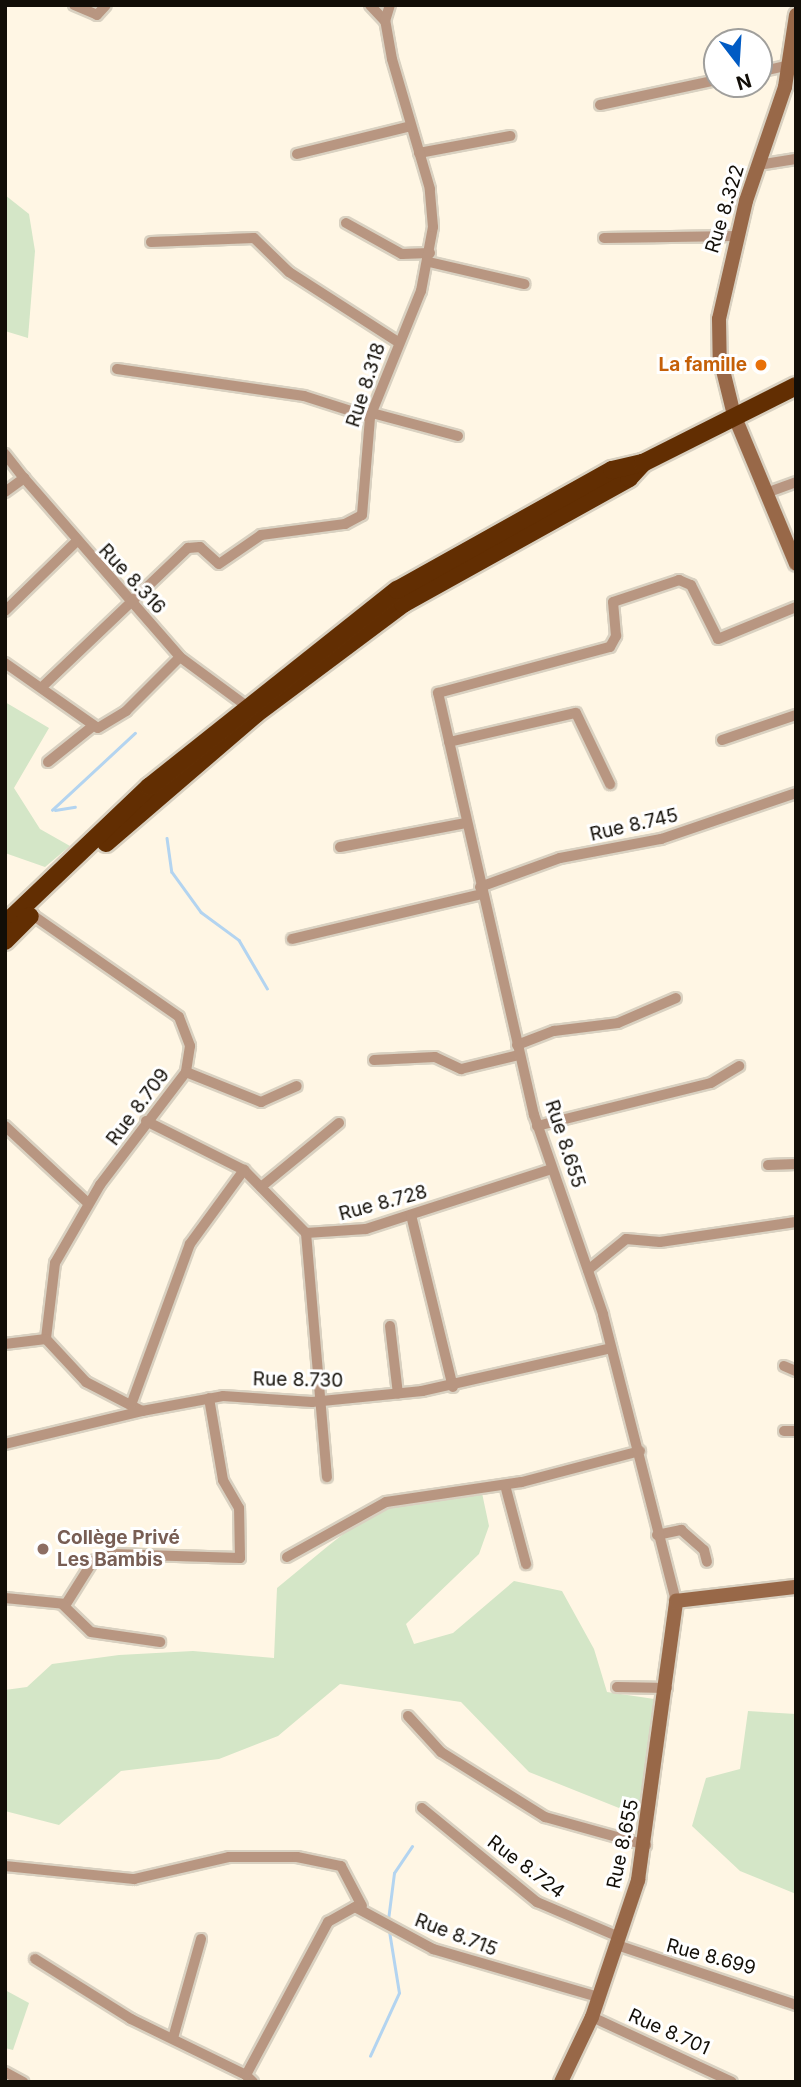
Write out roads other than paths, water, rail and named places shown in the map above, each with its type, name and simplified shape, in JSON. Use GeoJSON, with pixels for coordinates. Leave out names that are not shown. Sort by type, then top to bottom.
{"type":"FeatureCollection","features":[{"type":"Feature","properties":{"kind":"highway"},"geometry":{"type":"LineString","coordinates":[[5,924],[245,705],[397,590],[578,488],[643,463],[796,386]]}},
{"type":"Feature","properties":{"kind":"highway"},"geometry":{"type":"LineString","coordinates":[[5,941],[152,802],[322,663],[403,604],[629,478],[643,463]]}},
{"type":"Feature","properties":{"kind":"street"},"geometry":{"type":"LineString","coordinates":[[74,5],[97,15],[106,5]]}},
{"type":"Feature","properties":{"kind":"street"},"geometry":{"type":"LineString","coordinates":[[370,5],[385,22]]}},
{"type":"Feature","properties":{"kind":"street"},"geometry":{"type":"LineString","coordinates":[[385,22],[390,5]]}},
{"type":"Feature","properties":{"kind":"street","name":"Rue 8.322"},"geometry":{"type":"LineString","coordinates":[[796,15],[789,65],[736,236],[719,319],[720,358],[734,415],[796,564]]}},
{"type":"Feature","properties":{"kind":"street","name":"Rue 8.318"},"geometry":{"type":"LineString","coordinates":[[130,603],[188,548],[200,548],[219,564],[261,535],[345,524],[362,515],[371,415],[430,257],[433,208],[385,22]]}},
{"type":"Feature","properties":{"kind":"street"},"geometry":{"type":"LineString","coordinates":[[773,69],[789,65]]}},
{"type":"Feature","properties":{"kind":"street"},"geometry":{"type":"LineString","coordinates":[[600,105],[703,83]]}},
{"type":"Feature","properties":{"kind":"street"},"geometry":{"type":"LineString","coordinates":[[297,154],[411,126]]}},
{"type":"Feature","properties":{"kind":"street"},"geometry":{"type":"LineString","coordinates":[[419,153],[510,136]]}},
{"type":"Feature","properties":{"kind":"street"},"geometry":{"type":"LineString","coordinates":[[758,165],[796,159]]}},
{"type":"Feature","properties":{"kind":"street"},"geometry":{"type":"LineString","coordinates":[[346,223],[402,254],[430,257],[524,284]]}},
{"type":"Feature","properties":{"kind":"street"},"geometry":{"type":"LineString","coordinates":[[604,238],[736,236]]}},
{"type":"Feature","properties":{"kind":"street"},"geometry":{"type":"LineString","coordinates":[[151,242],[254,238],[289,272],[398,342]]}},
{"type":"Feature","properties":{"kind":"street"},"geometry":{"type":"LineString","coordinates":[[117,369],[303,396],[458,436]]}},
{"type":"Feature","properties":{"kind":"street","name":"Rue 8.316"},"geometry":{"type":"LineString","coordinates":[[5,454],[75,543],[180,657],[245,705]]}},
{"type":"Feature","properties":{"kind":"street"},"geometry":{"type":"LineString","coordinates":[[5,492],[24,478]]}},
{"type":"Feature","properties":{"kind":"street"},"geometry":{"type":"LineString","coordinates":[[766,493],[796,482]]}},
{"type":"Feature","properties":{"kind":"street"},"geometry":{"type":"LineString","coordinates":[[5,611],[75,543]]}},
{"type":"Feature","properties":{"kind":"street","name":"Rue 8.655"},"geometry":{"type":"LineString","coordinates":[[561,2082],[592,2017],[646,1845],[676,1601],[657,1535],[640,1451],[611,1348],[588,1270],[537,1126],[438,693],[610,647],[616,636],[613,602],[679,580],[691,585],[718,639],[796,607]]}},
{"type":"Feature","properties":{"kind":"street"},"geometry":{"type":"LineString","coordinates":[[42,687],[130,603]]}},
{"type":"Feature","properties":{"kind":"street"},"geometry":{"type":"LineString","coordinates":[[5,663],[93,726],[104,727],[126,711],[180,657]]}},
{"type":"Feature","properties":{"kind":"street"},"geometry":{"type":"LineString","coordinates":[[449,742],[576,713],[610,785]]}},
{"type":"Feature","properties":{"kind":"street"},"geometry":{"type":"LineString","coordinates":[[722,740],[796,715]]}},
{"type":"Feature","properties":{"kind":"street"},"geometry":{"type":"LineString","coordinates":[[48,762],[93,726]]}},
{"type":"Feature","properties":{"kind":"street","name":"Rue 8.745"},"geometry":{"type":"LineString","coordinates":[[292,939],[481,890],[560,858],[661,839],[796,793]]}},
{"type":"Feature","properties":{"kind":"street"},"geometry":{"type":"LineString","coordinates":[[340,848],[466,823]]}},
{"type":"Feature","properties":{"kind":"street","name":"Rue 8.709"},"geometry":{"type":"LineString","coordinates":[[31,914],[179,1017],[190,1046],[186,1072],[146,1121],[88,1203],[48,1280],[46,1339]]}},
{"type":"Feature","properties":{"kind":"street"},"geometry":{"type":"LineString","coordinates":[[374,1060],[435,1057],[461,1069],[518,1050],[554,1031],[618,1023],[676,998]]}},
{"type":"Feature","properties":{"kind":"street"},"geometry":{"type":"LineString","coordinates":[[537,1126],[711,1083],[738,1066]]}},
{"type":"Feature","properties":{"kind":"street"},"geometry":{"type":"LineString","coordinates":[[186,1072],[261,1102],[298,1086]]}},
{"type":"Feature","properties":{"kind":"street"},"geometry":{"type":"LineString","coordinates":[[146,1121],[244,1170],[306,1233],[323,1401],[327,1477]]}},
{"type":"Feature","properties":{"kind":"street"},"geometry":{"type":"LineString","coordinates":[[261,1187],[339,1123]]}},
{"type":"Feature","properties":{"kind":"street"},"geometry":{"type":"LineString","coordinates":[[5,1126],[88,1203]]}},
{"type":"Feature","properties":{"kind":"street"},"geometry":{"type":"LineString","coordinates":[[768,1165],[796,1164]]}},
{"type":"Feature","properties":{"kind":"street"},"geometry":{"type":"LineString","coordinates":[[131,1405],[190,1244],[244,1170]]}},
{"type":"Feature","properties":{"kind":"street","name":"Rue 8.728"},"geometry":{"type":"LineString","coordinates":[[306,1233],[366,1229],[552,1170]]}},
{"type":"Feature","properties":{"kind":"street"},"geometry":{"type":"LineString","coordinates":[[411,1215],[453,1387]]}},
{"type":"Feature","properties":{"kind":"street"},"geometry":{"type":"LineString","coordinates":[[588,1270],[626,1239],[660,1242],[796,1222]]}},
{"type":"Feature","properties":{"kind":"street"},"geometry":{"type":"LineString","coordinates":[[390,1326],[398,1394]]}},
{"type":"Feature","properties":{"kind":"street"},"geometry":{"type":"LineString","coordinates":[[5,1344],[46,1339],[86,1382],[142,1410]]}},
{"type":"Feature","properties":{"kind":"street","name":"Rue 8.730"},"geometry":{"type":"LineString","coordinates":[[5,1444],[142,1410],[209,1398],[323,1401],[453,1387],[542,1359],[611,1348]]}},
{"type":"Feature","properties":{"kind":"street"},"geometry":{"type":"LineString","coordinates":[[784,1366],[796,1371]]}},
{"type":"Feature","properties":{"kind":"street"},"geometry":{"type":"LineString","coordinates":[[5,1598],[62,1604],[72,1599],[93,1561],[112,1554],[236,1561],[242,1553],[239,1508],[223,1480],[209,1398]]}},
{"type":"Feature","properties":{"kind":"street"},"geometry":{"type":"LineString","coordinates":[[784,1432],[796,1431]]}},
{"type":"Feature","properties":{"kind":"street"},"geometry":{"type":"LineString","coordinates":[[287,1557],[386,1502],[505,1485],[640,1451]]}},
{"type":"Feature","properties":{"kind":"street"},"geometry":{"type":"LineString","coordinates":[[505,1485],[526,1564]]}},
{"type":"Feature","properties":{"kind":"street"},"geometry":{"type":"LineString","coordinates":[[657,1535],[681,1530],[704,1550],[707,1562]]}},
{"type":"Feature","properties":{"kind":"street"},"geometry":{"type":"LineString","coordinates":[[676,1601],[796,1587]]}},
{"type":"Feature","properties":{"kind":"street"},"geometry":{"type":"LineString","coordinates":[[62,1604],[91,1632],[160,1642]]}},
{"type":"Feature","properties":{"kind":"street"},"geometry":{"type":"LineString","coordinates":[[617,1687],[667,1688]]}},
{"type":"Feature","properties":{"kind":"street"},"geometry":{"type":"LineString","coordinates":[[408,1716],[441,1752],[545,1818],[646,1845]]}},
{"type":"Feature","properties":{"kind":"street","name":"Rue 8.724"},"geometry":{"type":"LineString","coordinates":[[422,1808],[537,1902],[618,1941]]}},
{"type":"Feature","properties":{"kind":"street"},"geometry":{"type":"LineString","coordinates":[[5,1866],[134,1879],[229,1857],[297,1857],[341,1866],[362,1906],[328,1922],[249,2078],[35,1959]]}},
{"type":"Feature","properties":{"kind":"street","name":"Rue 8.715"},"geometry":{"type":"LineString","coordinates":[[362,1906],[433,1949],[598,1997]]}},
{"type":"Feature","properties":{"kind":"street"},"geometry":{"type":"LineString","coordinates":[[173,2038],[201,1939]]}},
{"type":"Feature","properties":{"kind":"street","name":"Rue 8.699"},"geometry":{"type":"LineString","coordinates":[[618,1941],[796,2005]]}},
{"type":"Feature","properties":{"kind":"street","name":"Rue 8.701"},"geometry":{"type":"LineString","coordinates":[[592,2017],[732,2082]]}},
{"type":"Feature","properties":{"kind":"street"},"geometry":{"type":"LineString","coordinates":[[5,2072],[23,2082]]}},
{"type":"Feature","properties":{"kind":"waterway"},"geometry":{"type":"LineString","coordinates":[[52,810],[135,733]]}},
{"type":"Feature","properties":{"kind":"waterway"},"geometry":{"type":"LineString","coordinates":[[55,810],[75,807]]}},
{"type":"Feature","properties":{"kind":"waterway"},"geometry":{"type":"LineString","coordinates":[[167,838],[172,872],[201,912],[239,940],[267,988]]}},
{"type":"Feature","properties":{"kind":"waterway"},"geometry":{"type":"LineString","coordinates":[[388,1920],[394,1873],[412,1846]]}},
{"type":"Feature","properties":{"kind":"waterway"},"geometry":{"type":"LineString","coordinates":[[370,2056],[399,1993],[389,1931]]}},
{"type":"Feature","properties":{"kind":"place","name":"La famille"},"geometry":{"type":"Point","coordinates":[761,365]}},
{"type":"Feature","properties":{"kind":"place","name":"Collège Privé Les Bambis"},"geometry":{"type":"Point","coordinates":[43,1549]}}]}
